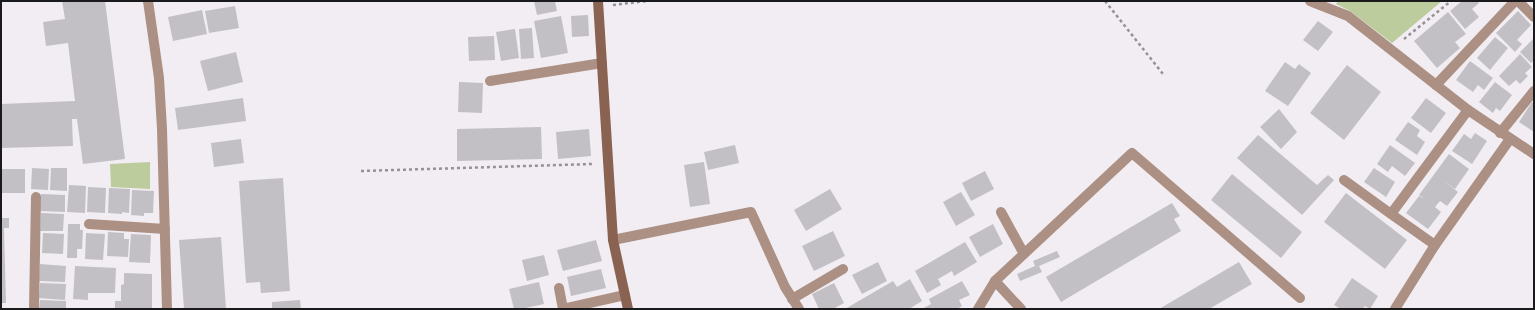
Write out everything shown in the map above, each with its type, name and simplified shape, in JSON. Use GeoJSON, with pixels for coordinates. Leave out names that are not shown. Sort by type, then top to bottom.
{"type":"FeatureCollection","features":[{"type":"Feature","properties":{"kind":"street"},"geometry":{"type":"LineString","coordinates":[[148,1],[159,86],[162,129],[167,309]]}},
{"type":"Feature","properties":{"kind":"street"},"geometry":{"type":"LineString","coordinates":[[1310,1],[1348,16],[1468,110],[1510,140],[1534,154]]}},
{"type":"Feature","properties":{"kind":"street"},"geometry":{"type":"LineString","coordinates":[[1436,85],[1517,1],[1534,16]]}},
{"type":"Feature","properties":{"kind":"street"},"geometry":{"type":"LineString","coordinates":[[598,4],[613,240],[628,309]]}},
{"type":"Feature","properties":{"kind":"street"},"geometry":{"type":"LineString","coordinates":[[490,81],[602,63]]}},
{"type":"Feature","properties":{"kind":"street"},"geometry":{"type":"LineString","coordinates":[[1500,133],[1534,91]]}},
{"type":"Feature","properties":{"kind":"street"},"geometry":{"type":"LineString","coordinates":[[1391,214],[1468,110]]}},
{"type":"Feature","properties":{"kind":"street"},"geometry":{"type":"LineString","coordinates":[[1395,309],[1435,245],[1510,140]]}},
{"type":"Feature","properties":{"kind":"street"},"geometry":{"type":"LineString","coordinates":[[978,309],[995,281],[1132,153],[1300,298]]}},
{"type":"Feature","properties":{"kind":"street"},"geometry":{"type":"LineString","coordinates":[[1344,180],[1435,245]]}},
{"type":"Feature","properties":{"kind":"street"},"geometry":{"type":"LineString","coordinates":[[34,309],[36,197]]}},
{"type":"Feature","properties":{"kind":"street"},"geometry":{"type":"LineString","coordinates":[[613,240],[751,212],[785,287],[799,309]]}},
{"type":"Feature","properties":{"kind":"street"},"geometry":{"type":"LineString","coordinates":[[1001,212],[1024,254]]}},
{"type":"Feature","properties":{"kind":"street"},"geometry":{"type":"LineString","coordinates":[[89,224],[165,228]]}},
{"type":"Feature","properties":{"kind":"street"},"geometry":{"type":"LineString","coordinates":[[792,299],[843,269]]}},
{"type":"Feature","properties":{"kind":"street"},"geometry":{"type":"LineString","coordinates":[[995,281],[1020,309]]}},
{"type":"Feature","properties":{"kind":"street"},"geometry":{"type":"LineString","coordinates":[[559,288],[563,309],[625,295]]}},
{"type":"Feature","properties":{"kind":"path"},"geometry":{"type":"LineString","coordinates":[[598,4],[646,1]]}},
{"type":"Feature","properties":{"kind":"path"},"geometry":{"type":"LineString","coordinates":[[1105,1],[1163,74]]}},
{"type":"Feature","properties":{"kind":"path"},"geometry":{"type":"LineString","coordinates":[[1392,50],[1451,1]]}},
{"type":"Feature","properties":{"kind":"path"},"geometry":{"type":"LineString","coordinates":[[361,171],[607,164]]}},
{"type":"Feature","properties":{"kind":"green space"},"geometry":{"type":"Polygon","coordinates":[[[1338,1],[1442,1],[1392,43],[1350,11],[1336,4],[1338,1]]]}},
{"type":"Feature","properties":{"kind":"green space"},"geometry":{"type":"Polygon","coordinates":[[[150,162],[150,189],[111,187],[110,164],[150,162]]]}},
{"type":"Feature","properties":{"kind":"building"},"geometry":{"type":"Polygon","coordinates":[[[62,1],[105,1],[125,159],[83,164],[77,119],[72,119],[73,146],[1,148],[1,104],[75,101],[68,43],[46,46],[43,22],[65,19],[62,1]]]}},
{"type":"Feature","properties":{"kind":"building"},"geometry":{"type":"Polygon","coordinates":[[[534,1],[555,1],[557,11],[537,15],[534,1]]]}},
{"type":"Feature","properties":{"kind":"building"},"geometry":{"type":"Polygon","coordinates":[[[1462,1],[1477,1],[1479,3],[1472,9],[1479,17],[1465,29],[1450,11],[1462,1]]]}},
{"type":"Feature","properties":{"kind":"building"},"geometry":{"type":"Polygon","coordinates":[[[235,6],[239,28],[209,33],[205,11],[235,6]]]}},
{"type":"Feature","properties":{"kind":"building"},"geometry":{"type":"Polygon","coordinates":[[[202,10],[207,34],[173,41],[168,17],[202,10]]]}},
{"type":"Feature","properties":{"kind":"building"},"geometry":{"type":"Polygon","coordinates":[[[1518,11],[1531,25],[1517,40],[1522,44],[1515,52],[1496,33],[1518,11]]]}},
{"type":"Feature","properties":{"kind":"building"},"geometry":{"type":"Polygon","coordinates":[[[1448,12],[1466,34],[1455,42],[1460,48],[1437,68],[1414,41],[1448,12]]]}},
{"type":"Feature","properties":{"kind":"building"},"geometry":{"type":"Polygon","coordinates":[[[588,15],[589,36],[572,37],[571,16],[588,15]]]}},
{"type":"Feature","properties":{"kind":"building"},"geometry":{"type":"Polygon","coordinates":[[[561,16],[568,53],[541,58],[534,21],[561,16]]]}},
{"type":"Feature","properties":{"kind":"building"},"geometry":{"type":"Polygon","coordinates":[[[1318,21],[1333,32],[1318,51],[1303,40],[1318,21]]]}},
{"type":"Feature","properties":{"kind":"building"},"geometry":{"type":"Polygon","coordinates":[[[532,28],[534,58],[521,59],[519,29],[532,28]]]}},
{"type":"Feature","properties":{"kind":"building"},"geometry":{"type":"Polygon","coordinates":[[[515,29],[519,58],[501,61],[496,32],[515,29]]]}},
{"type":"Feature","properties":{"kind":"building"},"geometry":{"type":"Polygon","coordinates":[[[494,36],[495,60],[469,61],[468,37],[494,36]]]}},
{"type":"Feature","properties":{"kind":"building"},"geometry":{"type":"Polygon","coordinates":[[[1495,37],[1508,48],[1490,70],[1477,58],[1495,37]]]}},
{"type":"Feature","properties":{"kind":"building"},"geometry":{"type":"Polygon","coordinates":[[[1534,38],[1534,60],[1531,63],[1520,52],[1534,38]]]}},
{"type":"Feature","properties":{"kind":"building"},"geometry":{"type":"Polygon","coordinates":[[[236,52],[243,82],[208,91],[200,61],[236,52]]]}},
{"type":"Feature","properties":{"kind":"building"},"geometry":{"type":"Polygon","coordinates":[[[1520,54],[1532,67],[1525,73],[1528,76],[1520,84],[1516,80],[1509,86],[1499,76],[1520,54]]]}},
{"type":"Feature","properties":{"kind":"building"},"geometry":{"type":"Polygon","coordinates":[[[1470,61],[1493,78],[1484,90],[1478,85],[1473,92],[1456,80],[1470,61]]]}},
{"type":"Feature","properties":{"kind":"building"},"geometry":{"type":"Polygon","coordinates":[[[1285,62],[1295,69],[1299,64],[1311,73],[1288,106],[1265,91],[1285,62]]]}},
{"type":"Feature","properties":{"kind":"building"},"geometry":{"type":"Polygon","coordinates":[[[1347,65],[1381,92],[1344,140],[1310,113],[1347,65]]]}},
{"type":"Feature","properties":{"kind":"building"},"geometry":{"type":"Polygon","coordinates":[[[459,82],[483,83],[482,113],[458,112],[459,82]]]}},
{"type":"Feature","properties":{"kind":"building"},"geometry":{"type":"Polygon","coordinates":[[[1495,82],[1512,95],[1500,111],[1496,108],[1493,113],[1479,102],[1495,82]]]}},
{"type":"Feature","properties":{"kind":"building"},"geometry":{"type":"Polygon","coordinates":[[[243,98],[246,121],[178,130],[175,108],[243,98]]]}},
{"type":"Feature","properties":{"kind":"building"},"geometry":{"type":"Polygon","coordinates":[[[1426,98],[1446,113],[1431,133],[1411,118],[1426,98]]]}},
{"type":"Feature","properties":{"kind":"building"},"geometry":{"type":"Polygon","coordinates":[[[1532,102],[1534,104],[1534,132],[1519,122],[1532,102]]]}},
{"type":"Feature","properties":{"kind":"building"},"geometry":{"type":"Polygon","coordinates":[[[1279,109],[1297,132],[1281,149],[1260,127],[1279,109]]]}},
{"type":"Feature","properties":{"kind":"building"},"geometry":{"type":"Polygon","coordinates":[[[1408,122],[1420,130],[1417,136],[1425,142],[1417,155],[1395,140],[1408,122]]]}},
{"type":"Feature","properties":{"kind":"building"},"geometry":{"type":"Polygon","coordinates":[[[541,127],[542,159],[457,161],[457,129],[541,127]]]}},
{"type":"Feature","properties":{"kind":"building"},"geometry":{"type":"Polygon","coordinates":[[[589,129],[591,156],[558,159],[556,132],[589,129]]]}},
{"type":"Feature","properties":{"kind":"building"},"geometry":{"type":"Polygon","coordinates":[[[1475,133],[1487,141],[1472,164],[1452,151],[1464,134],[1471,139],[1475,133]]]}},
{"type":"Feature","properties":{"kind":"building"},"geometry":{"type":"Polygon","coordinates":[[[1258,135],[1317,185],[1328,175],[1334,180],[1302,215],[1237,158],[1258,135]]]}},
{"type":"Feature","properties":{"kind":"building"},"geometry":{"type":"Polygon","coordinates":[[[241,139],[244,163],[214,167],[211,143],[241,139]]]}},
{"type":"Feature","properties":{"kind":"building"},"geometry":{"type":"Polygon","coordinates":[[[735,145],[739,163],[708,170],[704,152],[735,145]]]}},
{"type":"Feature","properties":{"kind":"building"},"geometry":{"type":"Polygon","coordinates":[[[1390,145],[1415,163],[1405,176],[1392,166],[1388,172],[1377,164],[1390,145]]]}},
{"type":"Feature","properties":{"kind":"building"},"geometry":{"type":"Polygon","coordinates":[[[1449,154],[1469,169],[1455,189],[1444,181],[1458,192],[1447,206],[1440,201],[1435,207],[1441,212],[1428,229],[1406,213],[1419,196],[1425,199],[1419,195],[1449,154]]]}},
{"type":"Feature","properties":{"kind":"building"},"geometry":{"type":"Polygon","coordinates":[[[704,162],[710,204],[690,207],[684,165],[704,162]]]}},
{"type":"Feature","properties":{"kind":"building"},"geometry":{"type":"Polygon","coordinates":[[[32,168],[49,169],[48,190],[31,189],[32,168]]]}},
{"type":"Feature","properties":{"kind":"building"},"geometry":{"type":"Polygon","coordinates":[[[51,168],[67,168],[67,191],[50,190],[51,168]]]}},
{"type":"Feature","properties":{"kind":"building"},"geometry":{"type":"Polygon","coordinates":[[[1374,168],[1395,182],[1386,197],[1364,182],[1374,168]]]}},
{"type":"Feature","properties":{"kind":"building"},"geometry":{"type":"Polygon","coordinates":[[[1,169],[25,169],[25,193],[1,193],[1,169]]]}},
{"type":"Feature","properties":{"kind":"building"},"geometry":{"type":"Polygon","coordinates":[[[985,171],[994,189],[971,201],[962,183],[985,171]]]}},
{"type":"Feature","properties":{"kind":"building"},"geometry":{"type":"Polygon","coordinates":[[[1232,174],[1302,232],[1281,258],[1211,200],[1232,174]]]}},
{"type":"Feature","properties":{"kind":"building"},"geometry":{"type":"Polygon","coordinates":[[[283,178],[290,291],[261,293],[260,282],[246,283],[239,181],[283,178]]]}},
{"type":"Feature","properties":{"kind":"building"},"geometry":{"type":"Polygon","coordinates":[[[69,185],[86,186],[85,213],[67,212],[69,185]]]}},
{"type":"Feature","properties":{"kind":"building"},"geometry":{"type":"Polygon","coordinates":[[[88,187],[106,188],[105,213],[87,212],[88,187]]]}},
{"type":"Feature","properties":{"kind":"building"},"geometry":{"type":"Polygon","coordinates":[[[109,188],[130,189],[129,213],[108,213],[109,188]]]}},
{"type":"Feature","properties":{"kind":"building"},"geometry":{"type":"Polygon","coordinates":[[[830,189],[842,209],[806,231],[794,210],[830,189]]]}},
{"type":"Feature","properties":{"kind":"building"},"geometry":{"type":"Polygon","coordinates":[[[132,190],[154,191],[153,213],[144,213],[144,216],[131,215],[132,190]]]}},
{"type":"Feature","properties":{"kind":"building"},"geometry":{"type":"Polygon","coordinates":[[[961,192],[975,215],[956,226],[943,202],[961,192]]]}},
{"type":"Feature","properties":{"kind":"building"},"geometry":{"type":"Polygon","coordinates":[[[1346,193],[1407,240],[1385,269],[1324,222],[1346,193]]]}},
{"type":"Feature","properties":{"kind":"building"},"geometry":{"type":"Polygon","coordinates":[[[41,194],[65,195],[65,212],[40,211],[41,194]]]}},
{"type":"Feature","properties":{"kind":"building"},"geometry":{"type":"Polygon","coordinates":[[[1172,203],[1180,216],[1174,219],[1181,231],[1061,302],[1046,277],[1172,203]]]}},
{"type":"Feature","properties":{"kind":"building"},"geometry":{"type":"Polygon","coordinates":[[[41,213],[64,214],[63,231],[40,231],[41,213]]]}},
{"type":"Feature","properties":{"kind":"building"},"geometry":{"type":"Polygon","coordinates":[[[1,218],[9,218],[9,228],[4,228],[6,303],[1,303],[1,218]]]}},
{"type":"Feature","properties":{"kind":"building"},"geometry":{"type":"Polygon","coordinates":[[[68,224],[80,224],[80,230],[83,230],[82,249],[77,249],[77,258],[67,258],[68,224]]]}},
{"type":"Feature","properties":{"kind":"building"},"geometry":{"type":"Polygon","coordinates":[[[993,224],[1003,244],[980,257],[969,237],[993,224]]]}},
{"type":"Feature","properties":{"kind":"building"},"geometry":{"type":"Polygon","coordinates":[[[833,231],[845,256],[814,271],[802,246],[833,231]]]}},
{"type":"Feature","properties":{"kind":"building"},"geometry":{"type":"Polygon","coordinates":[[[108,232],[124,233],[124,239],[129,239],[128,257],[107,256],[108,232]]]}},
{"type":"Feature","properties":{"kind":"building"},"geometry":{"type":"Polygon","coordinates":[[[43,233],[64,234],[63,254],[42,253],[43,233]]]}},
{"type":"Feature","properties":{"kind":"building"},"geometry":{"type":"Polygon","coordinates":[[[86,233],[105,234],[103,260],[85,259],[86,233]]]}},
{"type":"Feature","properties":{"kind":"building"},"geometry":{"type":"Polygon","coordinates":[[[131,234],[151,235],[150,263],[129,262],[131,234]]]}},
{"type":"Feature","properties":{"kind":"building"},"geometry":{"type":"Polygon","coordinates":[[[221,237],[226,309],[184,309],[179,240],[221,237]]]}},
{"type":"Feature","properties":{"kind":"building"},"geometry":{"type":"Polygon","coordinates":[[[596,240],[602,261],[563,271],[557,250],[596,240]]]}},
{"type":"Feature","properties":{"kind":"building"},"geometry":{"type":"Polygon","coordinates":[[[965,242],[977,262],[954,276],[952,271],[938,279],[941,285],[927,293],[915,271],[965,242]]]}},
{"type":"Feature","properties":{"kind":"building"},"geometry":{"type":"Polygon","coordinates":[[[1057,251],[1060,257],[1039,266],[1042,272],[1020,281],[1017,274],[1035,266],[1033,261],[1057,251]]]}},
{"type":"Feature","properties":{"kind":"building"},"geometry":{"type":"Polygon","coordinates":[[[544,255],[549,275],[527,281],[522,260],[544,255]]]}},
{"type":"Feature","properties":{"kind":"building"},"geometry":{"type":"Polygon","coordinates":[[[878,262],[887,281],[862,294],[852,275],[878,262]]]}},
{"type":"Feature","properties":{"kind":"building"},"geometry":{"type":"Polygon","coordinates":[[[1239,262],[1252,284],[1209,309],[1159,309],[1239,262]]]}},
{"type":"Feature","properties":{"kind":"building"},"geometry":{"type":"Polygon","coordinates":[[[40,264],[66,266],[65,282],[39,281],[40,264]]]}},
{"type":"Feature","properties":{"kind":"building"},"geometry":{"type":"Polygon","coordinates":[[[75,266],[116,268],[115,293],[88,293],[88,300],[73,299],[75,266]]]}},
{"type":"Feature","properties":{"kind":"building"},"geometry":{"type":"Polygon","coordinates":[[[601,269],[606,288],[571,296],[567,277],[601,269]]]}},
{"type":"Feature","properties":{"kind":"building"},"geometry":{"type":"Polygon","coordinates":[[[124,273],[152,274],[152,309],[115,309],[115,301],[121,301],[121,285],[124,284],[124,273]]]}},
{"type":"Feature","properties":{"kind":"building"},"geometry":{"type":"Polygon","coordinates":[[[1352,278],[1378,296],[1370,309],[1365,306],[1363,309],[1341,309],[1334,305],[1352,278]]]}},
{"type":"Feature","properties":{"kind":"building"},"geometry":{"type":"Polygon","coordinates":[[[910,279],[922,301],[909,309],[845,309],[893,281],[897,287],[910,279]]]}},
{"type":"Feature","properties":{"kind":"building"},"geometry":{"type":"Polygon","coordinates":[[[962,281],[970,295],[959,300],[962,306],[957,309],[922,309],[931,304],[929,299],[962,281]]]}},
{"type":"Feature","properties":{"kind":"building"},"geometry":{"type":"Polygon","coordinates":[[[539,282],[544,304],[514,309],[509,289],[539,282]]]}},
{"type":"Feature","properties":{"kind":"building"},"geometry":{"type":"Polygon","coordinates":[[[40,283],[66,284],[65,300],[39,298],[40,283]]]}},
{"type":"Feature","properties":{"kind":"building"},"geometry":{"type":"Polygon","coordinates":[[[834,283],[844,303],[833,309],[819,309],[812,294],[834,283]]]}},
{"type":"Feature","properties":{"kind":"building"},"geometry":{"type":"Polygon","coordinates":[[[40,300],[66,301],[66,309],[39,309],[40,300]]]}},
{"type":"Feature","properties":{"kind":"building"},"geometry":{"type":"Polygon","coordinates":[[[300,300],[301,309],[272,309],[272,302],[300,300]]]}}]}
